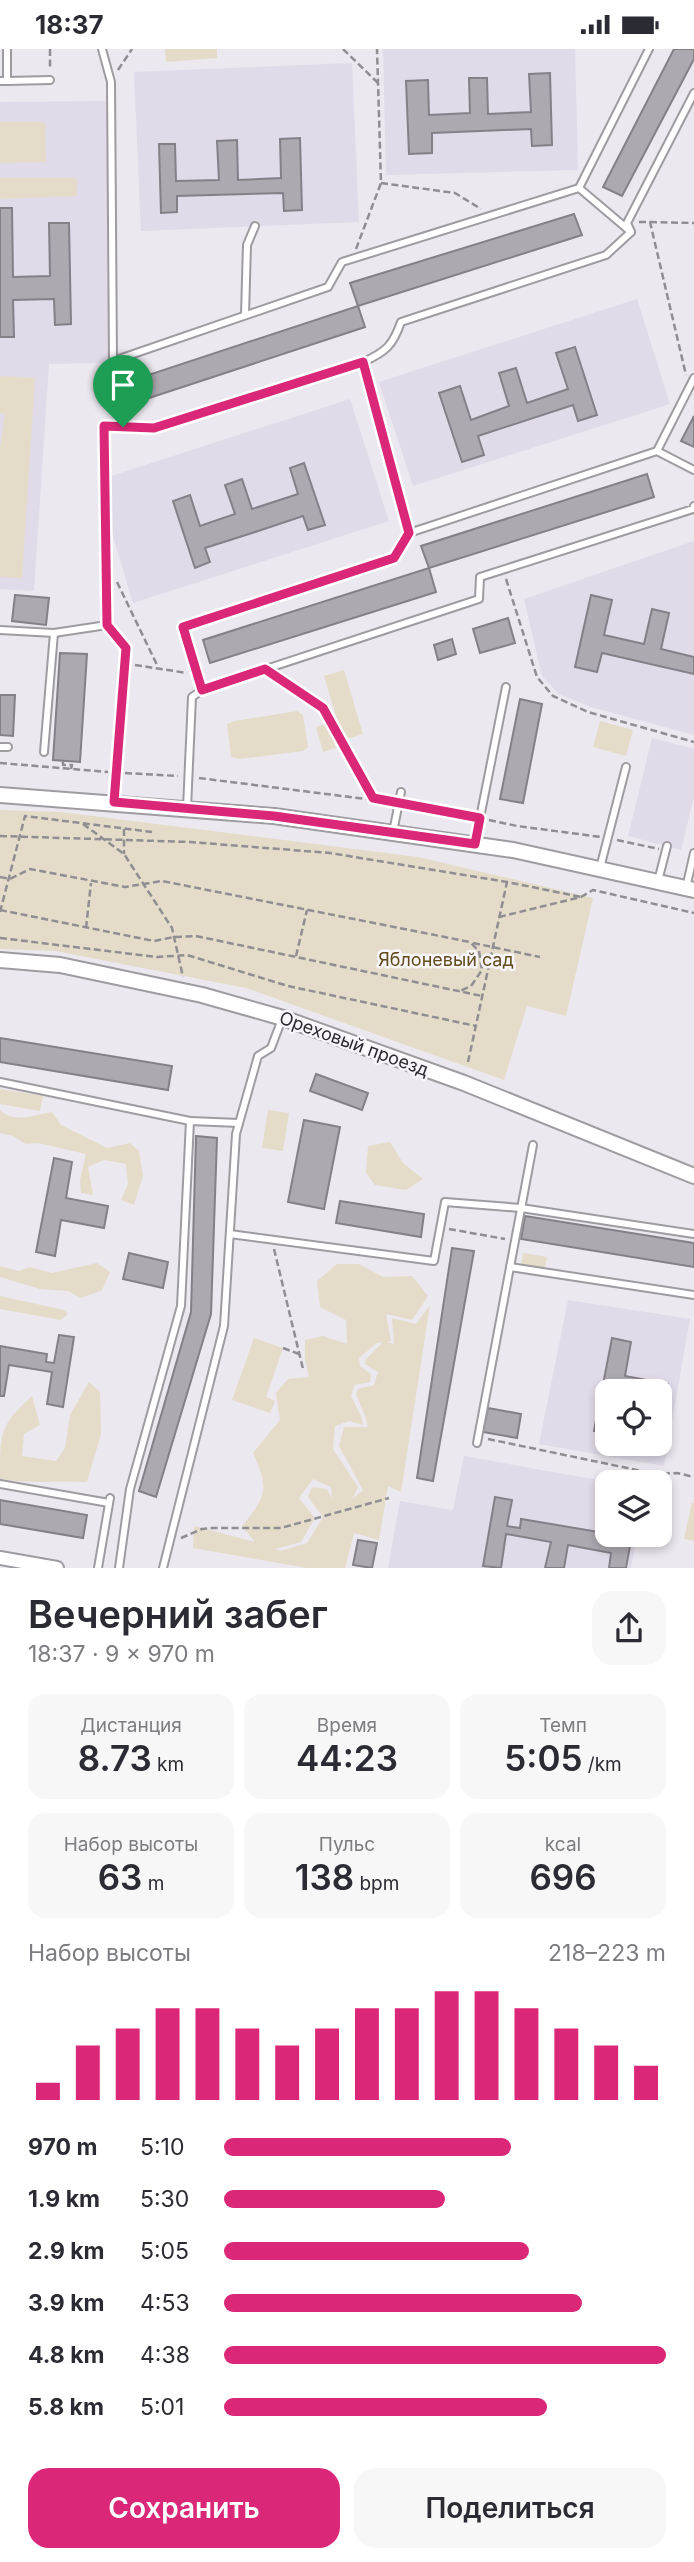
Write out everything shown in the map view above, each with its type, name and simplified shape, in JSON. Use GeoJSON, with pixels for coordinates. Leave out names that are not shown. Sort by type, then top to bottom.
{"type":"FeatureCollection","features":[{"type":"Feature","properties":{"kind":"street"},"geometry":{"type":"LineString","coordinates":[[0,796],[187,808],[274,816],[393,832],[475,844],[600,868],[690,889]]}},
{"type":"Feature","properties":{"kind":"street","name":"Ореховый проезд"},"geometry":{"type":"LineString","coordinates":[[0,960],[60,965],[202,995],[283,1018],[464,1083],[694,1176]]}},
{"type":"Feature","properties":{"kind":"street"},"geometry":{"type":"LineString","coordinates":[[0,1558],[32,1566],[57,1568]]}},
{"type":"Feature","properties":{"kind":"lane"},"geometry":{"type":"LineString","coordinates":[[7,49],[4,81],[50,80]]}},
{"type":"Feature","properties":{"kind":"lane"},"geometry":{"type":"LineString","coordinates":[[102,49],[111,82],[113,361],[123,427]]}},
{"type":"Feature","properties":{"kind":"lane"},"geometry":{"type":"LineString","coordinates":[[113,361],[328,287],[342,262],[579,188],[649,49]]}},
{"type":"Feature","properties":{"kind":"lane"},"geometry":{"type":"LineString","coordinates":[[631,232],[627,223],[694,93]]}},
{"type":"Feature","properties":{"kind":"lane"},"geometry":{"type":"LineString","coordinates":[[579,188],[631,232]]}},
{"type":"Feature","properties":{"kind":"lane"},"geometry":{"type":"LineString","coordinates":[[245,316],[247,246],[255,226]]}},
{"type":"Feature","properties":{"kind":"lane"},"geometry":{"type":"LineString","coordinates":[[114,802],[126,648],[107,625],[104,426],[154,428],[363,362],[377,356],[394,342],[401,322],[606,255],[631,232]]}},
{"type":"Feature","properties":{"kind":"lane"},"geometry":{"type":"LineString","coordinates":[[202,690],[183,627],[394,558],[409,533],[657,451],[694,378]]}},
{"type":"Feature","properties":{"kind":"lane"},"geometry":{"type":"LineString","coordinates":[[657,451],[694,470]]}},
{"type":"Feature","properties":{"kind":"lane"},"geometry":{"type":"LineString","coordinates":[[187,808],[192,697],[202,690],[479,599],[480,577],[692,509],[694,506]]}},
{"type":"Feature","properties":{"kind":"lane"},"geometry":{"type":"LineString","coordinates":[[0,630],[54,633],[107,625]]}},
{"type":"Feature","properties":{"kind":"lane"},"geometry":{"type":"LineString","coordinates":[[44,752],[54,633]]}},
{"type":"Feature","properties":{"kind":"lane"},"geometry":{"type":"LineString","coordinates":[[475,844],[506,687]]}},
{"type":"Feature","properties":{"kind":"lane"},"geometry":{"type":"LineString","coordinates":[[0,747],[8,747]]}},
{"type":"Feature","properties":{"kind":"lane"},"geometry":{"type":"LineString","coordinates":[[600,868],[626,767]]}},
{"type":"Feature","properties":{"kind":"lane"},"geometry":{"type":"LineString","coordinates":[[393,832],[401,792]]}},
{"type":"Feature","properties":{"kind":"lane"},"geometry":{"type":"LineString","coordinates":[[658,881],[667,849]]}},
{"type":"Feature","properties":{"kind":"lane"},"geometry":{"type":"LineString","coordinates":[[690,889],[694,853]]}},
{"type":"Feature","properties":{"kind":"lane"},"geometry":{"type":"LineString","coordinates":[[165,1568],[225,1327],[236,1135],[258,1056],[271,1048],[283,1018]]}},
{"type":"Feature","properties":{"kind":"lane"},"geometry":{"type":"LineString","coordinates":[[0,1082],[190,1121],[239,1123]]}},
{"type":"Feature","properties":{"kind":"lane"},"geometry":{"type":"LineString","coordinates":[[119,1568],[130,1489],[181,1306],[190,1121]]}},
{"type":"Feature","properties":{"kind":"lane"},"geometry":{"type":"LineString","coordinates":[[478,1440],[533,1145]]}},
{"type":"Feature","properties":{"kind":"lane"},"geometry":{"type":"LineString","coordinates":[[230,1234],[434,1261],[445,1202],[521,1208],[694,1234]]}},
{"type":"Feature","properties":{"kind":"lane"},"geometry":{"type":"LineString","coordinates":[[510,1267],[694,1295]]}},
{"type":"Feature","properties":{"kind":"lane"},"geometry":{"type":"LineString","coordinates":[[0,1484],[109,1500],[98,1568]]}},
{"type":"Feature","properties":{"kind":"path"},"geometry":{"type":"LineString","coordinates":[[50,49],[50,80]]}},
{"type":"Feature","properties":{"kind":"path"},"geometry":{"type":"LineString","coordinates":[[111,82],[132,49]]}},
{"type":"Feature","properties":{"kind":"path"},"geometry":{"type":"LineString","coordinates":[[343,49],[378,83]]}},
{"type":"Feature","properties":{"kind":"path"},"geometry":{"type":"LineString","coordinates":[[352,259],[381,183],[377,49]]}},
{"type":"Feature","properties":{"kind":"path"},"geometry":{"type":"LineString","coordinates":[[381,183],[455,193],[491,215]]}},
{"type":"Feature","properties":{"kind":"path"},"geometry":{"type":"LineString","coordinates":[[650,222],[689,388]]}},
{"type":"Feature","properties":{"kind":"path"},"geometry":{"type":"LineString","coordinates":[[627,223],[694,223]]}},
{"type":"Feature","properties":{"kind":"path"},"geometry":{"type":"LineString","coordinates":[[363,362],[409,533]]}},
{"type":"Feature","properties":{"kind":"path"},"geometry":{"type":"LineString","coordinates":[[503,569],[537,677],[553,696],[588,712],[694,742]]}},
{"type":"Feature","properties":{"kind":"path"},"geometry":{"type":"LineString","coordinates":[[115,573],[117,584],[158,667]]}},
{"type":"Feature","properties":{"kind":"path"},"geometry":{"type":"LineString","coordinates":[[125,664],[197,675]]}},
{"type":"Feature","properties":{"kind":"path"},"geometry":{"type":"LineString","coordinates":[[265,669],[323,708],[373,798]]}},
{"type":"Feature","properties":{"kind":"path"},"geometry":{"type":"LineString","coordinates":[[63,761],[63,765],[72,765],[71,769]]}},
{"type":"Feature","properties":{"kind":"path"},"geometry":{"type":"LineString","coordinates":[[0,763],[188,777],[373,798],[517,827],[608,838],[667,849]]}},
{"type":"Feature","properties":{"kind":"path"},"geometry":{"type":"LineString","coordinates":[[152,832],[25,816],[0,911],[154,941],[196,936],[482,996]]}},
{"type":"Feature","properties":{"kind":"path"},"geometry":{"type":"LineString","coordinates":[[81,822],[124,854],[172,928],[184,979]]}},
{"type":"Feature","properties":{"kind":"path"},"geometry":{"type":"LineString","coordinates":[[124,828],[124,854]]}},
{"type":"Feature","properties":{"kind":"path"},"geometry":{"type":"LineString","coordinates":[[0,836],[246,845],[330,853],[581,897]]}},
{"type":"Feature","properties":{"kind":"path"},"geometry":{"type":"LineString","coordinates":[[0,877],[10,879],[30,869],[125,887],[162,881],[540,957]]}},
{"type":"Feature","properties":{"kind":"path"},"geometry":{"type":"LineString","coordinates":[[86,928],[91,882]]}},
{"type":"Feature","properties":{"kind":"path"},"geometry":{"type":"LineString","coordinates":[[468,1062],[507,882]]}},
{"type":"Feature","properties":{"kind":"path"},"geometry":{"type":"LineString","coordinates":[[499,918],[581,897],[593,890],[694,912]]}},
{"type":"Feature","properties":{"kind":"path"},"geometry":{"type":"LineString","coordinates":[[296,956],[307,910]]}},
{"type":"Feature","properties":{"kind":"path"},"geometry":{"type":"LineString","coordinates":[[0,937],[157,957],[187,955],[288,986],[476,1026]]}},
{"type":"Feature","properties":{"kind":"path"},"geometry":{"type":"LineString","coordinates":[[460,991],[471,986],[482,970],[479,951],[470,943]]}},
{"type":"Feature","properties":{"kind":"path"},"geometry":{"type":"LineString","coordinates":[[440,1228],[515,1241]]}},
{"type":"Feature","properties":{"kind":"path"},"geometry":{"type":"LineString","coordinates":[[271,1239],[303,1369]]}},
{"type":"Feature","properties":{"kind":"path"},"geometry":{"type":"LineString","coordinates":[[283,1348],[299,1354]]}},
{"type":"Feature","properties":{"kind":"path"},"geometry":{"type":"LineString","coordinates":[[478,1440],[656,1474],[677,1473],[694,1477]]}},
{"type":"Feature","properties":{"kind":"path"},"geometry":{"type":"LineString","coordinates":[[169,1545],[202,1529],[281,1528],[389,1498]]}},
{"type":"Feature","properties":{"kind":"shaded area"},"geometry":{"type":"Polygon","coordinates":[[[383,49],[575,49],[578,170],[386,175],[383,49]]]}},
{"type":"Feature","properties":{"kind":"shaded area"},"geometry":{"type":"Polygon","coordinates":[[[352,63],[359,222],[141,231],[134,72],[352,63]]]}},
{"type":"Feature","properties":{"kind":"shaded area"},"geometry":{"type":"Polygon","coordinates":[[[107,101],[109,363],[49,364],[34,591],[0,589],[0,102],[107,101]]]}},
{"type":"Feature","properties":{"kind":"shaded area"},"geometry":{"type":"Polygon","coordinates":[[[637,299],[670,404],[413,486],[379,382],[637,299]]]}},
{"type":"Feature","properties":{"kind":"shaded area"},"geometry":{"type":"Polygon","coordinates":[[[350,399],[389,521],[133,603],[100,493],[105,478],[350,399]]]}},
{"type":"Feature","properties":{"kind":"shaded area"},"geometry":{"type":"Polygon","coordinates":[[[694,541],[694,735],[591,707],[559,694],[542,676],[524,599],[694,541]]]}},
{"type":"Feature","properties":{"kind":"shaded area"},"geometry":{"type":"Polygon","coordinates":[[[652,738],[694,749],[694,797],[681,850],[628,836],[652,738]]]}},
{"type":"Feature","properties":{"kind":"shaded area"},"geometry":{"type":"Polygon","coordinates":[[[568,1300],[690,1319],[672,1421],[672,1379],[595,1379],[595,1454],[539,1444],[568,1300]]]}},
{"type":"Feature","properties":{"kind":"shaded area"},"geometry":{"type":"Polygon","coordinates":[[[464,1456],[595,1479],[595,1547],[635,1547],[631,1568],[388,1568],[400,1501],[453,1510],[464,1456]]]}},
{"type":"Feature","properties":{"kind":"shaded area"},"geometry":{"type":"Polygon","coordinates":[[[607,1456],[666,1456],[664,1466],[607,1456]]]}},
{"type":"Feature","properties":{"kind":"green space"},"geometry":{"type":"Polygon","coordinates":[[[165,49],[217,49],[217,58],[166,62],[165,49]]]}},
{"type":"Feature","properties":{"kind":"green space"},"geometry":{"type":"Polygon","coordinates":[[[0,122],[45,122],[46,162],[0,163],[0,122]]]}},
{"type":"Feature","properties":{"kind":"green space"},"geometry":{"type":"Polygon","coordinates":[[[0,178],[77,178],[77,196],[0,199],[0,178]]]}},
{"type":"Feature","properties":{"kind":"green space"},"geometry":{"type":"Polygon","coordinates":[[[0,376],[35,378],[22,578],[0,577],[0,449],[5,414],[0,413],[0,376]]]}},
{"type":"Feature","properties":{"kind":"green space"},"geometry":{"type":"Polygon","coordinates":[[[344,670],[363,734],[343,740],[324,676],[344,670]]]}},
{"type":"Feature","properties":{"kind":"green space"},"geometry":{"type":"Polygon","coordinates":[[[297,711],[303,715],[308,747],[303,751],[239,759],[231,757],[227,724],[297,711]]]}},
{"type":"Feature","properties":{"kind":"green space"},"geometry":{"type":"Polygon","coordinates":[[[600,721],[633,730],[626,756],[593,747],[600,721]]]}},
{"type":"Feature","properties":{"kind":"green space"},"geometry":{"type":"Polygon","coordinates":[[[329,723],[336,748],[323,752],[316,727],[329,723]]]}},
{"type":"Feature","properties":{"kind":"green space","name":"Яблоневый сад"},"geometry":{"type":"Polygon","coordinates":[[[0,810],[61,812],[418,857],[593,898],[566,1016],[527,1006],[504,1080],[246,988],[55,951],[0,949],[0,810]]]}},
{"type":"Feature","properties":{"kind":"green space"},"geometry":{"type":"Polygon","coordinates":[[[0,1089],[43,1096],[40,1111],[0,1104],[0,1089]]]}},
{"type":"Feature","properties":{"kind":"green space"},"geometry":{"type":"Polygon","coordinates":[[[0,1110],[18,1118],[52,1112],[61,1125],[107,1148],[130,1143],[139,1151],[143,1176],[134,1205],[121,1200],[128,1184],[126,1164],[104,1160],[88,1167],[93,1195],[81,1193],[80,1180],[86,1154],[38,1143],[26,1144],[13,1136],[0,1133],[0,1110]]]}},
{"type":"Feature","properties":{"kind":"green space"},"geometry":{"type":"Polygon","coordinates":[[[268,1110],[289,1113],[283,1151],[262,1148],[268,1110]]]}},
{"type":"Feature","properties":{"kind":"green space"},"geometry":{"type":"Polygon","coordinates":[[[390,1142],[403,1163],[423,1179],[406,1190],[375,1185],[366,1173],[368,1146],[390,1142]]]}},
{"type":"Feature","properties":{"kind":"green space"},"geometry":{"type":"Polygon","coordinates":[[[523,1253],[547,1257],[544,1270],[521,1266],[523,1253]]]}},
{"type":"Feature","properties":{"kind":"green space"},"geometry":{"type":"Polygon","coordinates":[[[97,1263],[110,1272],[102,1290],[81,1298],[68,1291],[40,1289],[0,1277],[0,1266],[19,1271],[30,1267],[52,1273],[97,1263]]]}},
{"type":"Feature","properties":{"kind":"green space"},"geometry":{"type":"Polygon","coordinates":[[[337,1264],[359,1264],[383,1277],[412,1276],[428,1296],[412,1320],[386,1314],[391,1341],[387,1342],[394,1344],[392,1318],[416,1324],[430,1305],[401,1492],[388,1486],[379,1540],[354,1533],[345,1568],[307,1568],[193,1548],[194,1526],[255,1542],[242,1526],[261,1500],[262,1476],[253,1453],[280,1420],[276,1393],[288,1379],[309,1377],[305,1340],[323,1336],[347,1344],[346,1320],[320,1307],[317,1281],[337,1264]],[[383,1342],[377,1343],[359,1358],[360,1366],[371,1374],[370,1382],[354,1385],[351,1396],[363,1425],[349,1421],[335,1426],[333,1449],[358,1487],[352,1499],[363,1490],[339,1446],[344,1427],[368,1427],[356,1395],[358,1389],[374,1385],[378,1372],[365,1364],[366,1359],[383,1342]],[[313,1479],[299,1498],[315,1518],[301,1542],[275,1549],[281,1551],[307,1543],[323,1517],[308,1497],[312,1487],[327,1489],[332,1499],[331,1487],[313,1479]]]}},
{"type":"Feature","properties":{"kind":"green space"},"geometry":{"type":"Polygon","coordinates":[[[0,1296],[64,1310],[68,1314],[61,1320],[0,1309],[0,1296]]]}},
{"type":"Feature","properties":{"kind":"green space"},"geometry":{"type":"Polygon","coordinates":[[[254,1338],[283,1348],[266,1397],[275,1401],[270,1413],[232,1400],[254,1338]]]}},
{"type":"Feature","properties":{"kind":"green space"},"geometry":{"type":"Polygon","coordinates":[[[89,1382],[100,1392],[101,1434],[87,1482],[0,1479],[2,1440],[13,1415],[32,1396],[40,1425],[24,1434],[22,1456],[56,1461],[65,1448],[70,1415],[89,1382]]]}},
{"type":"Feature","properties":{"kind":"green space"},"geometry":{"type":"Polygon","coordinates":[[[692,1502],[694,1503],[694,1541],[684,1539],[692,1502]]]}},
{"type":"Feature","properties":{"kind":"building"},"geometry":{"type":"Polygon","coordinates":[[[674,49],[694,49],[694,59],[622,196],[603,187],[674,49]]]}},
{"type":"Feature","properties":{"kind":"building"},"geometry":{"type":"Polygon","coordinates":[[[550,73],[552,145],[532,146],[531,129],[432,133],[432,153],[409,154],[406,81],[428,80],[429,115],[470,113],[469,78],[487,78],[488,114],[531,112],[529,74],[550,73]]]}},
{"type":"Feature","properties":{"kind":"building"},"geometry":{"type":"Polygon","coordinates":[[[300,138],[302,210],[284,211],[283,193],[177,196],[177,212],[161,213],[159,144],[175,144],[176,181],[219,180],[217,141],[237,140],[238,180],[281,178],[280,139],[300,138]]]}},
{"type":"Feature","properties":{"kind":"building"},"geometry":{"type":"Polygon","coordinates":[[[0,208],[12,208],[13,277],[50,276],[49,223],[69,223],[71,324],[55,325],[54,299],[13,300],[14,337],[0,337],[0,208]]]}},
{"type":"Feature","properties":{"kind":"building"},"geometry":{"type":"Polygon","coordinates":[[[574,214],[582,235],[358,306],[350,283],[574,214]]]}},
{"type":"Feature","properties":{"kind":"building"},"geometry":{"type":"Polygon","coordinates":[[[358,306],[365,327],[140,401],[130,381],[358,306]]]}},
{"type":"Feature","properties":{"kind":"building"},"geometry":{"type":"Polygon","coordinates":[[[575,347],[597,415],[578,421],[573,405],[478,436],[484,455],[462,462],[439,393],[460,386],[471,420],[509,406],[499,373],[516,368],[527,403],[568,389],[556,353],[575,347]]]}},
{"type":"Feature","properties":{"kind":"building"},"geometry":{"type":"Polygon","coordinates":[[[694,416],[694,447],[681,441],[694,416]]]}},
{"type":"Feature","properties":{"kind":"building"},"geometry":{"type":"Polygon","coordinates":[[[304,463],[325,525],[308,530],[303,516],[205,548],[210,562],[195,568],[173,501],[190,495],[200,526],[235,514],[225,485],[242,479],[252,509],[298,494],[290,468],[304,463]]]}},
{"type":"Feature","properties":{"kind":"building"},"geometry":{"type":"Polygon","coordinates":[[[647,474],[654,497],[429,568],[421,546],[647,474]]]}},
{"type":"Feature","properties":{"kind":"building"},"geometry":{"type":"Polygon","coordinates":[[[429,568],[436,592],[210,663],[203,640],[429,568]]]}},
{"type":"Feature","properties":{"kind":"building"},"geometry":{"type":"Polygon","coordinates":[[[15,595],[49,598],[46,625],[12,621],[15,595]]]}},
{"type":"Feature","properties":{"kind":"building"},"geometry":{"type":"Polygon","coordinates":[[[591,595],[612,600],[604,635],[644,644],[652,609],[669,613],[661,649],[694,657],[694,674],[602,653],[597,672],[575,667],[591,595]]]}},
{"type":"Feature","properties":{"kind":"building"},"geometry":{"type":"Polygon","coordinates":[[[508,618],[515,643],[480,653],[473,629],[508,618]]]}},
{"type":"Feature","properties":{"kind":"building"},"geometry":{"type":"Polygon","coordinates":[[[452,639],[456,654],[438,660],[434,645],[452,639]]]}},
{"type":"Feature","properties":{"kind":"building"},"geometry":{"type":"Polygon","coordinates":[[[60,653],[87,654],[80,762],[53,760],[60,653]]]}},
{"type":"Feature","properties":{"kind":"building"},"geometry":{"type":"Polygon","coordinates":[[[0,695],[15,695],[13,736],[0,735],[0,695]]]}},
{"type":"Feature","properties":{"kind":"building"},"geometry":{"type":"Polygon","coordinates":[[[520,699],[542,704],[523,803],[500,799],[520,699]]]}},
{"type":"Feature","properties":{"kind":"building"},"geometry":{"type":"Polygon","coordinates":[[[0,1038],[172,1066],[168,1090],[0,1062],[0,1038]]]}},
{"type":"Feature","properties":{"kind":"building"},"geometry":{"type":"Polygon","coordinates":[[[316,1074],[368,1093],[362,1110],[310,1091],[316,1074]]]}},
{"type":"Feature","properties":{"kind":"building"},"geometry":{"type":"Polygon","coordinates":[[[304,1120],[340,1127],[324,1209],[288,1202],[304,1120]]]}},
{"type":"Feature","properties":{"kind":"building"},"geometry":{"type":"Polygon","coordinates":[[[196,1136],[217,1138],[211,1314],[156,1497],[139,1491],[191,1312],[196,1136]]]}},
{"type":"Feature","properties":{"kind":"building"},"geometry":{"type":"Polygon","coordinates":[[[54,1158],[72,1162],[66,1198],[108,1206],[104,1228],[61,1220],[55,1256],[36,1252],[54,1158]]]}},
{"type":"Feature","properties":{"kind":"building"},"geometry":{"type":"Polygon","coordinates":[[[340,1201],[424,1214],[421,1237],[336,1223],[340,1201]]]}},
{"type":"Feature","properties":{"kind":"building"},"geometry":{"type":"Polygon","coordinates":[[[525,1216],[694,1243],[694,1267],[521,1239],[525,1216]]]}},
{"type":"Feature","properties":{"kind":"building"},"geometry":{"type":"Polygon","coordinates":[[[452,1248],[474,1251],[433,1481],[417,1478],[452,1248]]]}},
{"type":"Feature","properties":{"kind":"building"},"geometry":{"type":"Polygon","coordinates":[[[129,1253],[168,1262],[163,1288],[123,1279],[129,1253]]]}},
{"type":"Feature","properties":{"kind":"building"},"geometry":{"type":"Polygon","coordinates":[[[59,1335],[74,1337],[63,1407],[47,1404],[52,1372],[9,1365],[4,1396],[0,1396],[0,1346],[47,1354],[46,1362],[54,1363],[59,1335]]]}},
{"type":"Feature","properties":{"kind":"building"},"geometry":{"type":"Polygon","coordinates":[[[612,1338],[631,1342],[625,1376],[641,1379],[604,1379],[612,1338]]]}},
{"type":"Feature","properties":{"kind":"building"},"geometry":{"type":"Polygon","coordinates":[[[488,1408],[521,1414],[517,1438],[483,1432],[488,1408]]]}},
{"type":"Feature","properties":{"kind":"building"},"geometry":{"type":"Polygon","coordinates":[[[495,1497],[512,1500],[507,1526],[520,1528],[521,1519],[595,1531],[595,1547],[630,1547],[626,1568],[609,1568],[611,1553],[568,1545],[564,1568],[545,1568],[551,1542],[506,1534],[501,1568],[483,1566],[495,1497]]]}},
{"type":"Feature","properties":{"kind":"building"},"geometry":{"type":"Polygon","coordinates":[[[0,1500],[87,1515],[83,1538],[0,1524],[0,1500]]]}},
{"type":"Feature","properties":{"kind":"building"},"geometry":{"type":"Polygon","coordinates":[[[358,1540],[377,1543],[372,1568],[353,1565],[358,1540]]]}},
{"type":"Feature","properties":{"kind":"route"},"geometry":{"type":"LineString","coordinates":[[363,362],[409,533],[394,558],[183,627],[202,690],[265,669],[323,708],[373,798],[480,818],[475,844],[274,816],[114,802],[126,648],[107,625],[104,426],[123,427],[154,428],[363,362]]}}]}
